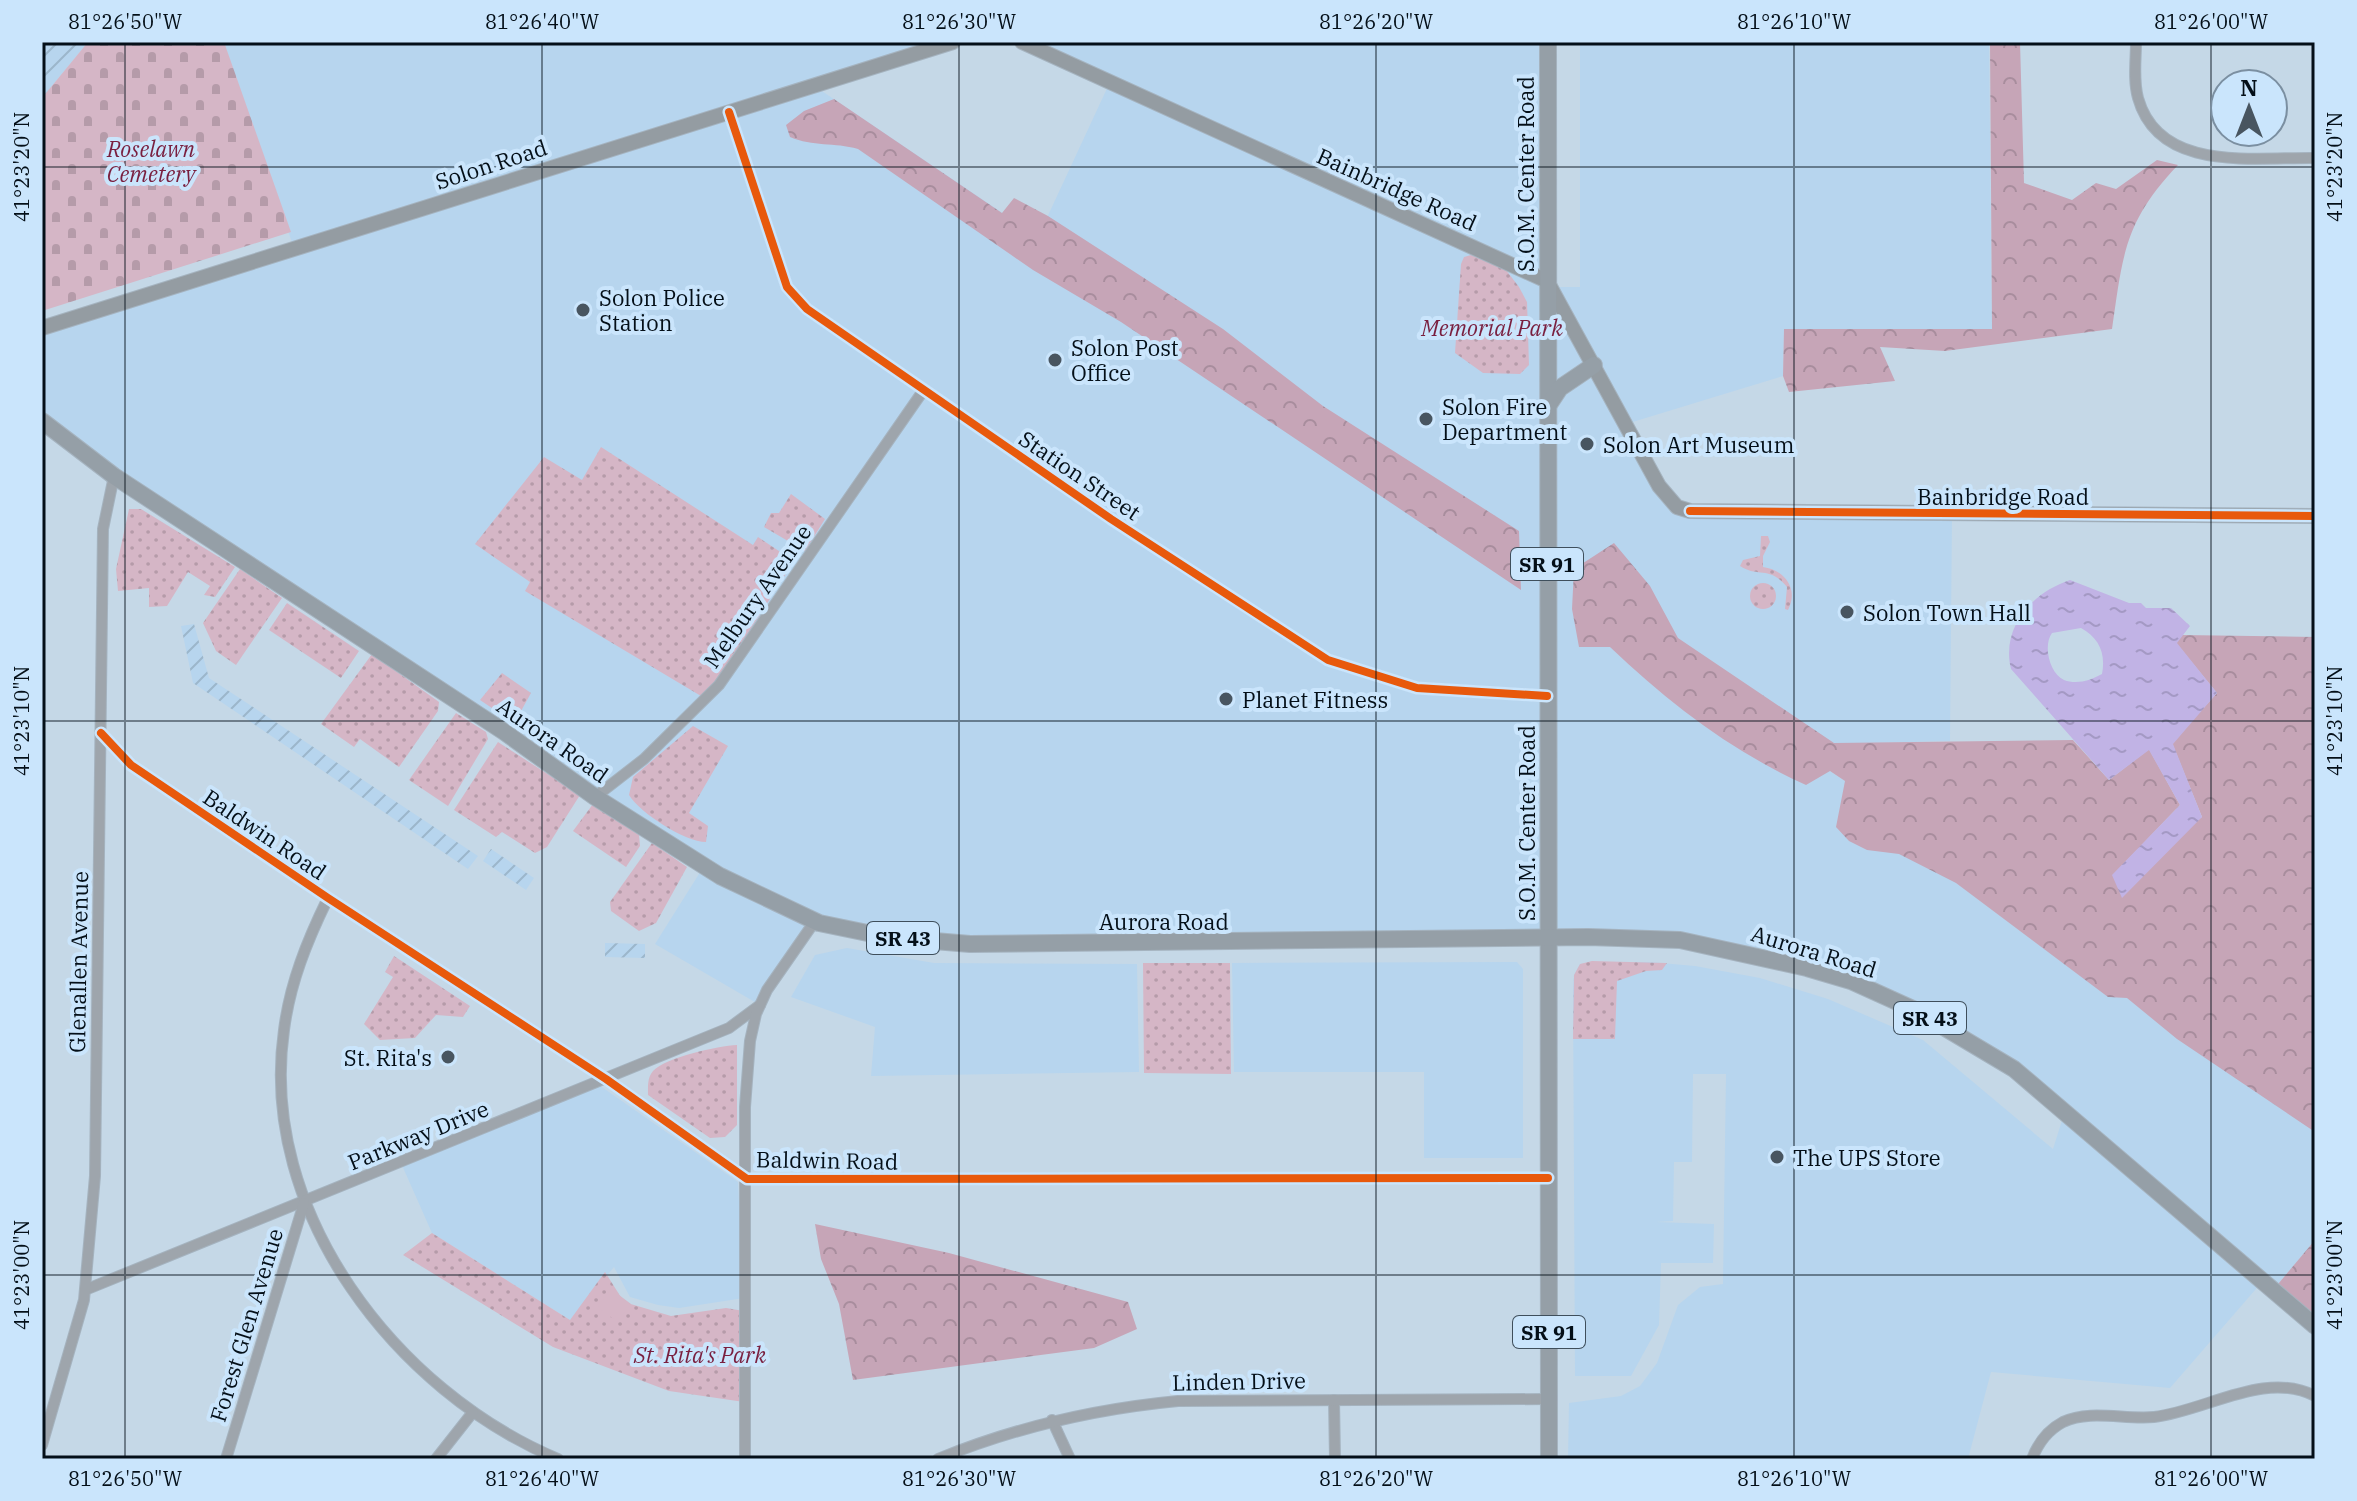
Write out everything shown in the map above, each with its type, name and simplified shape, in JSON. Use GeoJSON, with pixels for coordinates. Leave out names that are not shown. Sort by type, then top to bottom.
{"type":"FeatureCollection","features":[{"type":"Feature","properties":{"kind":"main road","name":"S.O.M. Center Road"},"geometry":{"type":"LineString","coordinates":[[1548,42],[1549,1459]]}},
{"type":"Feature","properties":{"kind":"main road"},"geometry":{"type":"LineString","coordinates":[[1547,407],[1560,388],[1594,365]]}},
{"type":"Feature","properties":{"kind":"main road","name":"Aurora Road"},"geometry":{"type":"LineString","coordinates":[[42,421],[114,476],[492,724],[595,797],[720,876],[815,921],[887,937],[970,944],[1549,937],[1680,940],[1728,949],[1851,981],[1915,1010],[2014,1069],[2315,1326]]}},
{"type":"Feature","properties":{"kind":"street"},"geometry":{"type":"LineString","coordinates":[[896,60],[915,42]]}},
{"type":"Feature","properties":{"kind":"street","name":"Solon Road"},"geometry":{"type":"LineString","coordinates":[[42,328],[953,42]]}},
{"type":"Feature","properties":{"kind":"street","name":"Bainbridge Road"},"geometry":{"type":"LineString","coordinates":[[1022,42],[1547,281],[1659,486],[1677,507],[1690,511],[2315,516]]}},
{"type":"Feature","properties":{"kind":"street"},"geometry":{"type":"LineString","coordinates":[[2136,42],[2137,97],[2149,122],[2166,142],[2216,156],[2315,158]]}},
{"type":"Feature","properties":{"kind":"street","name":"Station Street"},"geometry":{"type":"LineString","coordinates":[[729,112],[787,287],[807,309],[923,391],[1328,660],[1417,688],[1547,696]]}},
{"type":"Feature","properties":{"kind":"street","name":"Melbury Avenue"},"geometry":{"type":"LineString","coordinates":[[595,797],[644,759],[719,685],[923,391]]}},
{"type":"Feature","properties":{"kind":"street","name":"Glenallen Avenue"},"geometry":{"type":"LineString","coordinates":[[42,1445],[85,1290],[95,1176],[103,529],[114,476]]}},
{"type":"Feature","properties":{"kind":"street","name":"Baldwin Road"},"geometry":{"type":"LineString","coordinates":[[101,733],[131,765],[606,1079],[747,1179],[1548,1178]]}},
{"type":"Feature","properties":{"kind":"street"},"geometry":{"type":"LineString","coordinates":[[328,898],[295,975],[283,1032],[282,1093],[304,1203],[337,1266],[391,1339],[473,1412],[558,1459]]}},
{"type":"Feature","properties":{"kind":"street"},"geometry":{"type":"LineString","coordinates":[[745,1459],[747,1063],[760,1005],[780,968],[815,921]]}},
{"type":"Feature","properties":{"kind":"street","name":"Parkway Drive"},"geometry":{"type":"LineString","coordinates":[[85,1290],[729,1028],[760,1005]]}},
{"type":"Feature","properties":{"kind":"street","name":"Forest Glen Avenue"},"geometry":{"type":"LineString","coordinates":[[226,1459],[304,1203]]}},
{"type":"Feature","properties":{"kind":"street"},"geometry":{"type":"LineString","coordinates":[[2032,1459],[2054,1428],[2086,1416],[2129,1418],[2174,1414],[2267,1387],[2291,1387],[2315,1396]]}},
{"type":"Feature","properties":{"kind":"street","name":"Linden Drive"},"geometry":{"type":"LineString","coordinates":[[938,1459],[1052,1420],[1081,1413],[1178,1401],[1549,1399]]}},
{"type":"Feature","properties":{"kind":"street"},"geometry":{"type":"LineString","coordinates":[[1334,1400],[1335,1459]]}},
{"type":"Feature","properties":{"kind":"street"},"geometry":{"type":"LineString","coordinates":[[436,1459],[473,1412]]}},
{"type":"Feature","properties":{"kind":"street"},"geometry":{"type":"LineString","coordinates":[[1052,1420],[1070,1459]]}},
{"type":"Feature","properties":{"kind":"shaded area"},"geometry":{"type":"Polygon","coordinates":[[[42,42],[88,42],[42,98],[42,42]]]}},
{"type":"Feature","properties":{"kind":"shaded area"},"geometry":{"type":"Polygon","coordinates":[[[222,42],[953,42],[813,85],[1038,237],[1110,82],[1022,42],[1548,42],[1548,287],[1580,287],[1580,42],[1989,42],[1992,329],[1784,329],[1783,376],[1626,424],[1677,507],[1952,513],[1950,741],[1791,745],[2315,1095],[2315,1240],[2273,1290],[2262,1282],[2170,1388],[1991,1372],[1968,1459],[1568,1459],[1569,1403],[1621,1396],[1640,1386],[1657,1363],[1678,1305],[1700,1287],[1723,1284],[1726,1074],[1693,1074],[1692,1162],[1674,1162],[1673,1221],[1656,1222],[1714,1224],[1713,1263],[1661,1263],[1659,1325],[1631,1376],[1575,1376],[1573,991],[1574,975],[1580,964],[1649,962],[1695,966],[1760,978],[1828,999],[1923,1040],[2053,1149],[2065,1111],[2014,1069],[1851,981],[1680,940],[970,944],[815,921],[760,1005],[655,944],[704,866],[42,421],[42,328],[294,248],[222,42]]]}},
{"type":"Feature","properties":{"kind":"shaded area"},"geometry":{"type":"Polygon","coordinates":[[[194,624],[209,678],[478,856],[468,869],[193,683],[181,626],[194,624]]]}},
{"type":"Feature","properties":{"kind":"shaded area"},"geometry":{"type":"Polygon","coordinates":[[[491,849],[534,878],[526,890],[483,861],[491,849]]]}},
{"type":"Feature","properties":{"kind":"shaded area"},"geometry":{"type":"Polygon","coordinates":[[[605,943],[645,944],[645,958],[605,957],[605,943]]]}},
{"type":"Feature","properties":{"kind":"shaded area"},"geometry":{"type":"Polygon","coordinates":[[[847,948],[934,963],[1137,964],[1139,1072],[871,1076],[875,1027],[791,997],[815,955],[847,948]]]}},
{"type":"Feature","properties":{"kind":"shaded area"},"geometry":{"type":"Polygon","coordinates":[[[1517,962],[1523,969],[1523,1158],[1424,1158],[1424,1072],[1234,1072],[1232,963],[1517,962]]]}},
{"type":"Feature","properties":{"kind":"shaded area"},"geometry":{"type":"Polygon","coordinates":[[[596,1083],[738,1182],[744,1298],[679,1308],[658,1305],[630,1297],[614,1267],[570,1320],[432,1233],[401,1163],[596,1083]]]}},
{"type":"Feature","properties":{"kind":"green space","name":"Roselawn Cemetery"},"geometry":{"type":"Polygon","coordinates":[[[88,42],[224,42],[291,232],[42,311],[42,98],[88,42]]]}},
{"type":"Feature","properties":{"kind":"green space"},"geometry":{"type":"Polygon","coordinates":[[[1990,42],[2020,42],[2024,183],[2072,200],[2096,183],[2116,189],[2157,160],[2178,165],[2146,204],[2136,222],[2123,259],[2112,329],[1945,351],[1880,347],[1895,381],[1789,392],[1783,376],[1784,329],[1992,329],[1990,42]]]}},
{"type":"Feature","properties":{"kind":"green space"},"geometry":{"type":"Polygon","coordinates":[[[834,99],[1002,213],[1014,198],[1048,216],[1223,329],[1323,406],[1519,531],[1521,590],[1121,322],[1033,270],[858,149],[790,137],[786,125],[804,111],[834,99]]]}},
{"type":"Feature","properties":{"kind":"green space","name":"Memorial Park"},"geometry":{"type":"Polygon","coordinates":[[[1471,255],[1506,270],[1527,302],[1529,365],[1520,374],[1483,373],[1455,353],[1461,264],[1464,257],[1471,255]]]}},
{"type":"Feature","properties":{"kind":"green space"},"geometry":{"type":"Polygon","coordinates":[[[601,447],[753,545],[758,537],[794,561],[706,699],[525,591],[530,582],[475,544],[544,457],[582,480],[601,447]]]}},
{"type":"Feature","properties":{"kind":"green space"},"geometry":{"type":"Polygon","coordinates":[[[791,494],[825,519],[805,551],[764,527],[771,513],[779,513],[791,494]]]}},
{"type":"Feature","properties":{"kind":"green space"},"geometry":{"type":"Polygon","coordinates":[[[129,509],[141,509],[235,567],[215,597],[204,595],[210,586],[188,572],[167,606],[149,607],[149,588],[118,591],[116,569],[129,509]]]}},
{"type":"Feature","properties":{"kind":"green space"},"geometry":{"type":"Polygon","coordinates":[[[1761,536],[1768,536],[1770,542],[1763,556],[1763,567],[1778,572],[1791,588],[1788,610],[1785,609],[1787,587],[1781,580],[1740,566],[1743,560],[1760,556],[1761,536]]]}},
{"type":"Feature","properties":{"kind":"green space"},"geometry":{"type":"Polygon","coordinates":[[[1614,543],[1650,586],[1678,638],[1834,743],[2073,740],[2109,780],[2149,749],[2180,805],[2113,875],[2202,817],[2172,743],[2217,693],[2176,643],[2182,635],[2315,637],[2315,1132],[2177,1039],[2127,998],[2108,997],[1956,883],[1899,854],[1867,850],[1849,841],[1836,827],[1845,781],[1830,771],[1806,785],[1779,772],[1702,725],[1610,647],[1579,647],[1572,609],[1574,569],[1614,543]]]}},
{"type":"Feature","properties":{"kind":"green space"},"geometry":{"type":"Polygon","coordinates":[[[240,569],[282,598],[236,665],[216,651],[203,623],[240,569]]]}},
{"type":"Feature","properties":{"kind":"green space"},"geometry":{"type":"Polygon","coordinates":[[[1763,583],[1772,587],[1776,596],[1772,605],[1763,609],[1754,605],[1750,596],[1754,587],[1763,583]]]}},
{"type":"Feature","properties":{"kind":"green space"},"geometry":{"type":"Polygon","coordinates":[[[287,603],[359,651],[341,678],[269,630],[287,603]]]}},
{"type":"Feature","properties":{"kind":"green space"},"geometry":{"type":"Polygon","coordinates":[[[372,654],[439,702],[438,711],[399,767],[360,739],[354,747],[321,724],[372,654]]]}},
{"type":"Feature","properties":{"kind":"green space"},"geometry":{"type":"Polygon","coordinates":[[[502,673],[531,693],[521,711],[530,718],[520,727],[480,700],[502,673]]]}},
{"type":"Feature","properties":{"kind":"green space"},"geometry":{"type":"Polygon","coordinates":[[[456,713],[486,732],[488,739],[448,806],[409,780],[456,713]]]}},
{"type":"Feature","properties":{"kind":"green space"},"geometry":{"type":"Polygon","coordinates":[[[693,726],[728,746],[689,813],[708,826],[706,842],[687,837],[664,825],[629,795],[633,777],[693,726]]]}},
{"type":"Feature","properties":{"kind":"green space"},"geometry":{"type":"Polygon","coordinates":[[[498,742],[580,795],[547,847],[535,853],[502,832],[496,837],[454,810],[498,742]]]}},
{"type":"Feature","properties":{"kind":"green space"},"geometry":{"type":"Polygon","coordinates":[[[593,804],[639,835],[640,846],[626,867],[573,831],[593,804]]]}},
{"type":"Feature","properties":{"kind":"green space"},"geometry":{"type":"Polygon","coordinates":[[[652,843],[687,867],[656,923],[639,931],[611,911],[610,902],[652,843]]]}},
{"type":"Feature","properties":{"kind":"green space"},"geometry":{"type":"Polygon","coordinates":[[[394,956],[470,1006],[463,1017],[436,1015],[415,1038],[380,1040],[364,1024],[393,977],[385,972],[394,956]]]}},
{"type":"Feature","properties":{"kind":"green space"},"geometry":{"type":"Polygon","coordinates":[[[1592,961],[1667,963],[1662,970],[1646,971],[1617,981],[1615,1039],[1573,1039],[1574,975],[1580,964],[1592,961]]]}},
{"type":"Feature","properties":{"kind":"green space"},"geometry":{"type":"Polygon","coordinates":[[[1143,963],[1230,963],[1231,1074],[1144,1073],[1143,963]]]}},
{"type":"Feature","properties":{"kind":"green space"},"geometry":{"type":"Polygon","coordinates":[[[737,1045],[737,1125],[725,1137],[710,1138],[648,1095],[650,1077],[660,1066],[693,1053],[737,1045]]]}},
{"type":"Feature","properties":{"kind":"green space"},"geometry":{"type":"Polygon","coordinates":[[[815,1224],[949,1253],[1128,1302],[1137,1329],[1094,1348],[853,1380],[839,1304],[821,1259],[815,1224]]]}},
{"type":"Feature","properties":{"kind":"green space","name":"St. Rita's Park"},"geometry":{"type":"Polygon","coordinates":[[[432,1233],[570,1320],[605,1272],[624,1302],[671,1316],[726,1308],[744,1311],[744,1402],[669,1391],[553,1347],[403,1255],[432,1233]]]}},
{"type":"Feature","properties":{"kind":"green space"},"geometry":{"type":"Polygon","coordinates":[[[2315,1240],[2315,1326],[2273,1290],[2315,1240]]]}},
{"type":"Feature","properties":{"kind":"green space"},"geometry":{"type":"Polygon","coordinates":[[[611,1289],[631,1304],[617,1322],[598,1307],[611,1289]]]}},
{"type":"Feature","properties":{"kind":"water"},"geometry":{"type":"Polygon","coordinates":[[[2070,580],[2129,603],[2141,603],[2146,608],[2171,608],[2190,626],[2177,643],[2217,693],[2173,744],[2202,817],[2122,898],[2112,875],[2180,805],[2149,750],[2109,780],[2011,669],[2009,654],[2015,626],[2032,603],[2070,580]],[[2081,628],[2052,633],[2049,638],[2051,665],[2064,680],[2084,681],[2102,674],[2102,653],[2097,641],[2081,628]]]}},
{"type":"Feature","properties":{"kind":"cycle path"},"geometry":{"type":"LineString","coordinates":[[729,112],[787,287],[807,309],[1111,519],[1328,660],[1417,688],[1547,696]]}},
{"type":"Feature","properties":{"kind":"cycle path"},"geometry":{"type":"LineString","coordinates":[[1690,511],[2315,516]]}},
{"type":"Feature","properties":{"kind":"cycle path"},"geometry":{"type":"LineString","coordinates":[[101,733],[131,765],[606,1079],[747,1179],[1548,1178]]}},
{"type":"Feature","properties":{"kind":"place","name":"Solon Police Station"},"geometry":{"type":"Point","coordinates":[583,310]}},
{"type":"Feature","properties":{"kind":"place","name":"Solon Post Office"},"geometry":{"type":"Point","coordinates":[1055,360]}},
{"type":"Feature","properties":{"kind":"place","name":"Solon Fire Department"},"geometry":{"type":"Point","coordinates":[1426,419]}},
{"type":"Feature","properties":{"kind":"place","name":"Solon Art Museum"},"geometry":{"type":"Point","coordinates":[1587,444]}},
{"type":"Feature","properties":{"kind":"place","name":"Solon Town Hall"},"geometry":{"type":"Point","coordinates":[1847,612]}},
{"type":"Feature","properties":{"kind":"place","name":"Planet Fitness"},"geometry":{"type":"Point","coordinates":[1226,699]}},
{"type":"Feature","properties":{"kind":"place","name":"St. Rita's"},"geometry":{"type":"Point","coordinates":[448,1057]}},
{"type":"Feature","properties":{"kind":"place","name":"The UPS Store"},"geometry":{"type":"Point","coordinates":[1777,1157]}}]}
